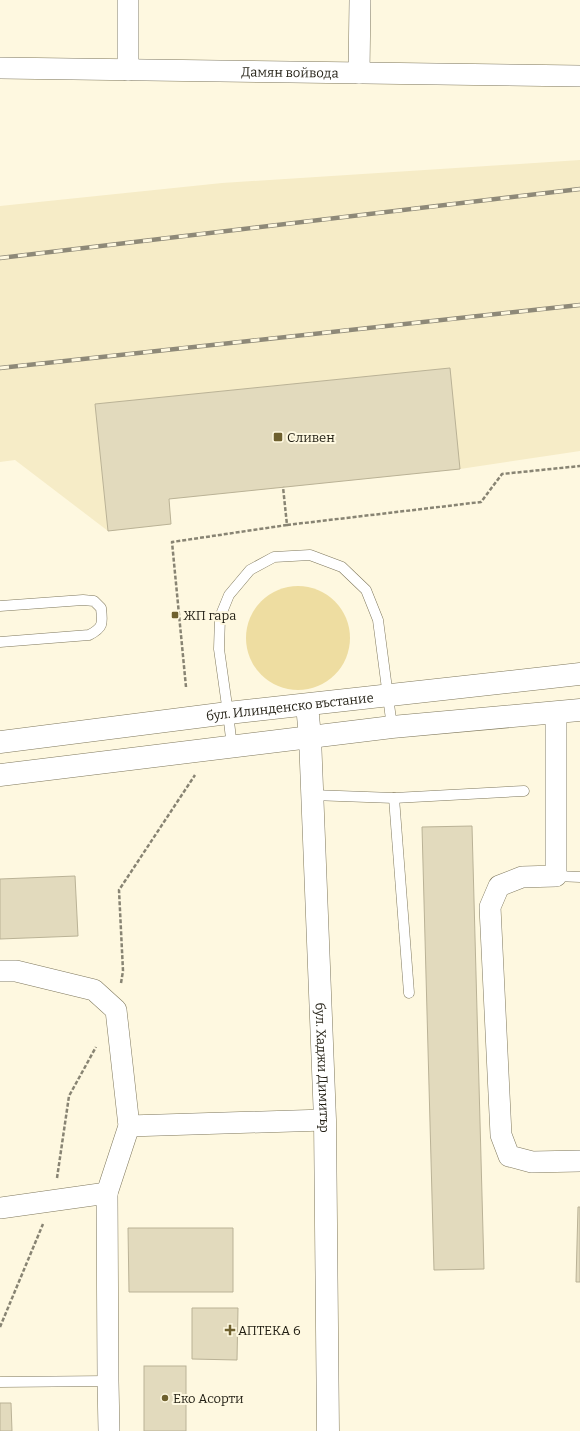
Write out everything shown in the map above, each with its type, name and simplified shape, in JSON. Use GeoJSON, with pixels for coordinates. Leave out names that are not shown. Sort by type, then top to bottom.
{"type":"FeatureCollection","features":[{"type":"Feature","properties":{"kind":"main road","name":"бул. Илинденско въстание"},"geometry":{"type":"LineString","coordinates":[[0,742],[388,695],[580,674]]}},
{"type":"Feature","properties":{"kind":"main road","name":"бул. Хаджи Димитър"},"geometry":{"type":"LineString","coordinates":[[307,705],[310,736],[325,1120],[328,1431]]}},
{"type":"Feature","properties":{"kind":"main road"},"geometry":{"type":"LineString","coordinates":[[0,775],[310,736],[580,710]]}},
{"type":"Feature","properties":{"kind":"street"},"geometry":{"type":"LineString","coordinates":[[128,0],[128,70]]}},
{"type":"Feature","properties":{"kind":"street"},"geometry":{"type":"LineString","coordinates":[[359,73],[360,0]]}},
{"type":"Feature","properties":{"kind":"street","name":"Дамян войвода"},"geometry":{"type":"LineString","coordinates":[[0,68],[580,76]]}},
{"type":"Feature","properties":{"kind":"street"},"geometry":{"type":"LineString","coordinates":[[556,713],[556,876],[522,877],[498,886],[490,907],[501,1135],[509,1156],[532,1162],[580,1161]]}},
{"type":"Feature","properties":{"kind":"street"},"geometry":{"type":"LineString","coordinates":[[0,971],[16,971],[94,990],[116,1010],[129,1126],[107,1193],[109,1431]]}},
{"type":"Feature","properties":{"kind":"street"},"geometry":{"type":"LineString","coordinates":[[129,1126],[325,1120]]}},
{"type":"Feature","properties":{"kind":"street"},"geometry":{"type":"LineString","coordinates":[[0,1208],[107,1193]]}},
{"type":"Feature","properties":{"kind":"lane"},"geometry":{"type":"LineString","coordinates":[[232,747],[219,648],[220,617],[228,595],[250,570],[274,557],[310,555],[342,566],[366,590],[378,620],[392,727]]}},
{"type":"Feature","properties":{"kind":"lane"},"geometry":{"type":"LineString","coordinates":[[0,606],[83,600],[94,602],[101,608],[102,621],[98,630],[89,635],[0,642]]}},
{"type":"Feature","properties":{"kind":"lane"},"geometry":{"type":"LineString","coordinates":[[312,795],[394,798],[524,791]]}},
{"type":"Feature","properties":{"kind":"lane"},"geometry":{"type":"LineString","coordinates":[[394,798],[409,993]]}},
{"type":"Feature","properties":{"kind":"lane"},"geometry":{"type":"LineString","coordinates":[[556,876],[580,877]]}},
{"type":"Feature","properties":{"kind":"lane"},"geometry":{"type":"LineString","coordinates":[[0,1382],[108,1382]]}},
{"type":"Feature","properties":{"kind":"path"},"geometry":{"type":"LineString","coordinates":[[186,686],[172,542],[287,525],[481,502],[502,474],[580,466]]}},
{"type":"Feature","properties":{"kind":"path"},"geometry":{"type":"LineString","coordinates":[[282,487],[287,525]]}},
{"type":"Feature","properties":{"kind":"path"},"geometry":{"type":"LineString","coordinates":[[116,1010],[123,971],[119,890],[197,773]]}},
{"type":"Feature","properties":{"kind":"path"},"geometry":{"type":"LineString","coordinates":[[0,1327],[53,1200],[69,1096],[98,1043]]}},
{"type":"Feature","properties":{"kind":"shaded area"},"geometry":{"type":"Polygon","coordinates":[[[580,160],[580,451],[460,469],[169,499],[171,524],[108,531],[15,460],[0,462],[0,206],[222,183],[580,160]]]}},
{"type":"Feature","properties":{"kind":"shaded area"},"geometry":{"type":"Polygon","coordinates":[[[298,586],[318,590],[335,601],[346,618],[350,638],[346,658],[335,675],[318,686],[298,690],[278,686],[261,675],[250,658],[246,638],[250,618],[261,601],[278,590],[298,586]]]}},
{"type":"Feature","properties":{"kind":"building","name":"Сливен"},"geometry":{"type":"Polygon","coordinates":[[[450,368],[460,469],[169,499],[171,524],[108,531],[95,404],[450,368]]]}},
{"type":"Feature","properties":{"kind":"building"},"geometry":{"type":"Polygon","coordinates":[[[472,826],[484,1269],[434,1270],[422,827],[472,826]]]}},
{"type":"Feature","properties":{"kind":"building"},"geometry":{"type":"Polygon","coordinates":[[[75,876],[78,936],[0,939],[0,879],[75,876]]]}},
{"type":"Feature","properties":{"kind":"building"},"geometry":{"type":"Polygon","coordinates":[[[578,1207],[580,1207],[580,1282],[576,1282],[578,1207]]]}},
{"type":"Feature","properties":{"kind":"building"},"geometry":{"type":"Polygon","coordinates":[[[128,1228],[233,1228],[233,1292],[129,1292],[128,1228]]]}},
{"type":"Feature","properties":{"kind":"building"},"geometry":{"type":"Polygon","coordinates":[[[192,1308],[238,1308],[237,1360],[192,1359],[192,1308]]]}},
{"type":"Feature","properties":{"kind":"building","name":"Еко Асорти"},"geometry":{"type":"Polygon","coordinates":[[[144,1366],[186,1366],[186,1431],[144,1431],[144,1366]]]}},
{"type":"Feature","properties":{"kind":"building"},"geometry":{"type":"Polygon","coordinates":[[[0,1403],[11,1403],[12,1431],[0,1431],[0,1403]]]}},
{"type":"Feature","properties":{"kind":"railway"},"geometry":{"type":"LineString","coordinates":[[0,258],[580,189]]}},
{"type":"Feature","properties":{"kind":"railway"},"geometry":{"type":"LineString","coordinates":[[0,368],[580,305]]}},
{"type":"Feature","properties":{"kind":"place","name":"Сливен"},"geometry":{"type":"Point","coordinates":[278,437]}},
{"type":"Feature","properties":{"kind":"place","name":"ЖП гара"},"geometry":{"type":"Point","coordinates":[175,615]}},
{"type":"Feature","properties":{"kind":"place","name":"АПТЕКА 6"},"geometry":{"type":"Point","coordinates":[230,1330]}},
{"type":"Feature","properties":{"kind":"place","name":"Еко Асорти"},"geometry":{"type":"Point","coordinates":[165,1398]}}]}
